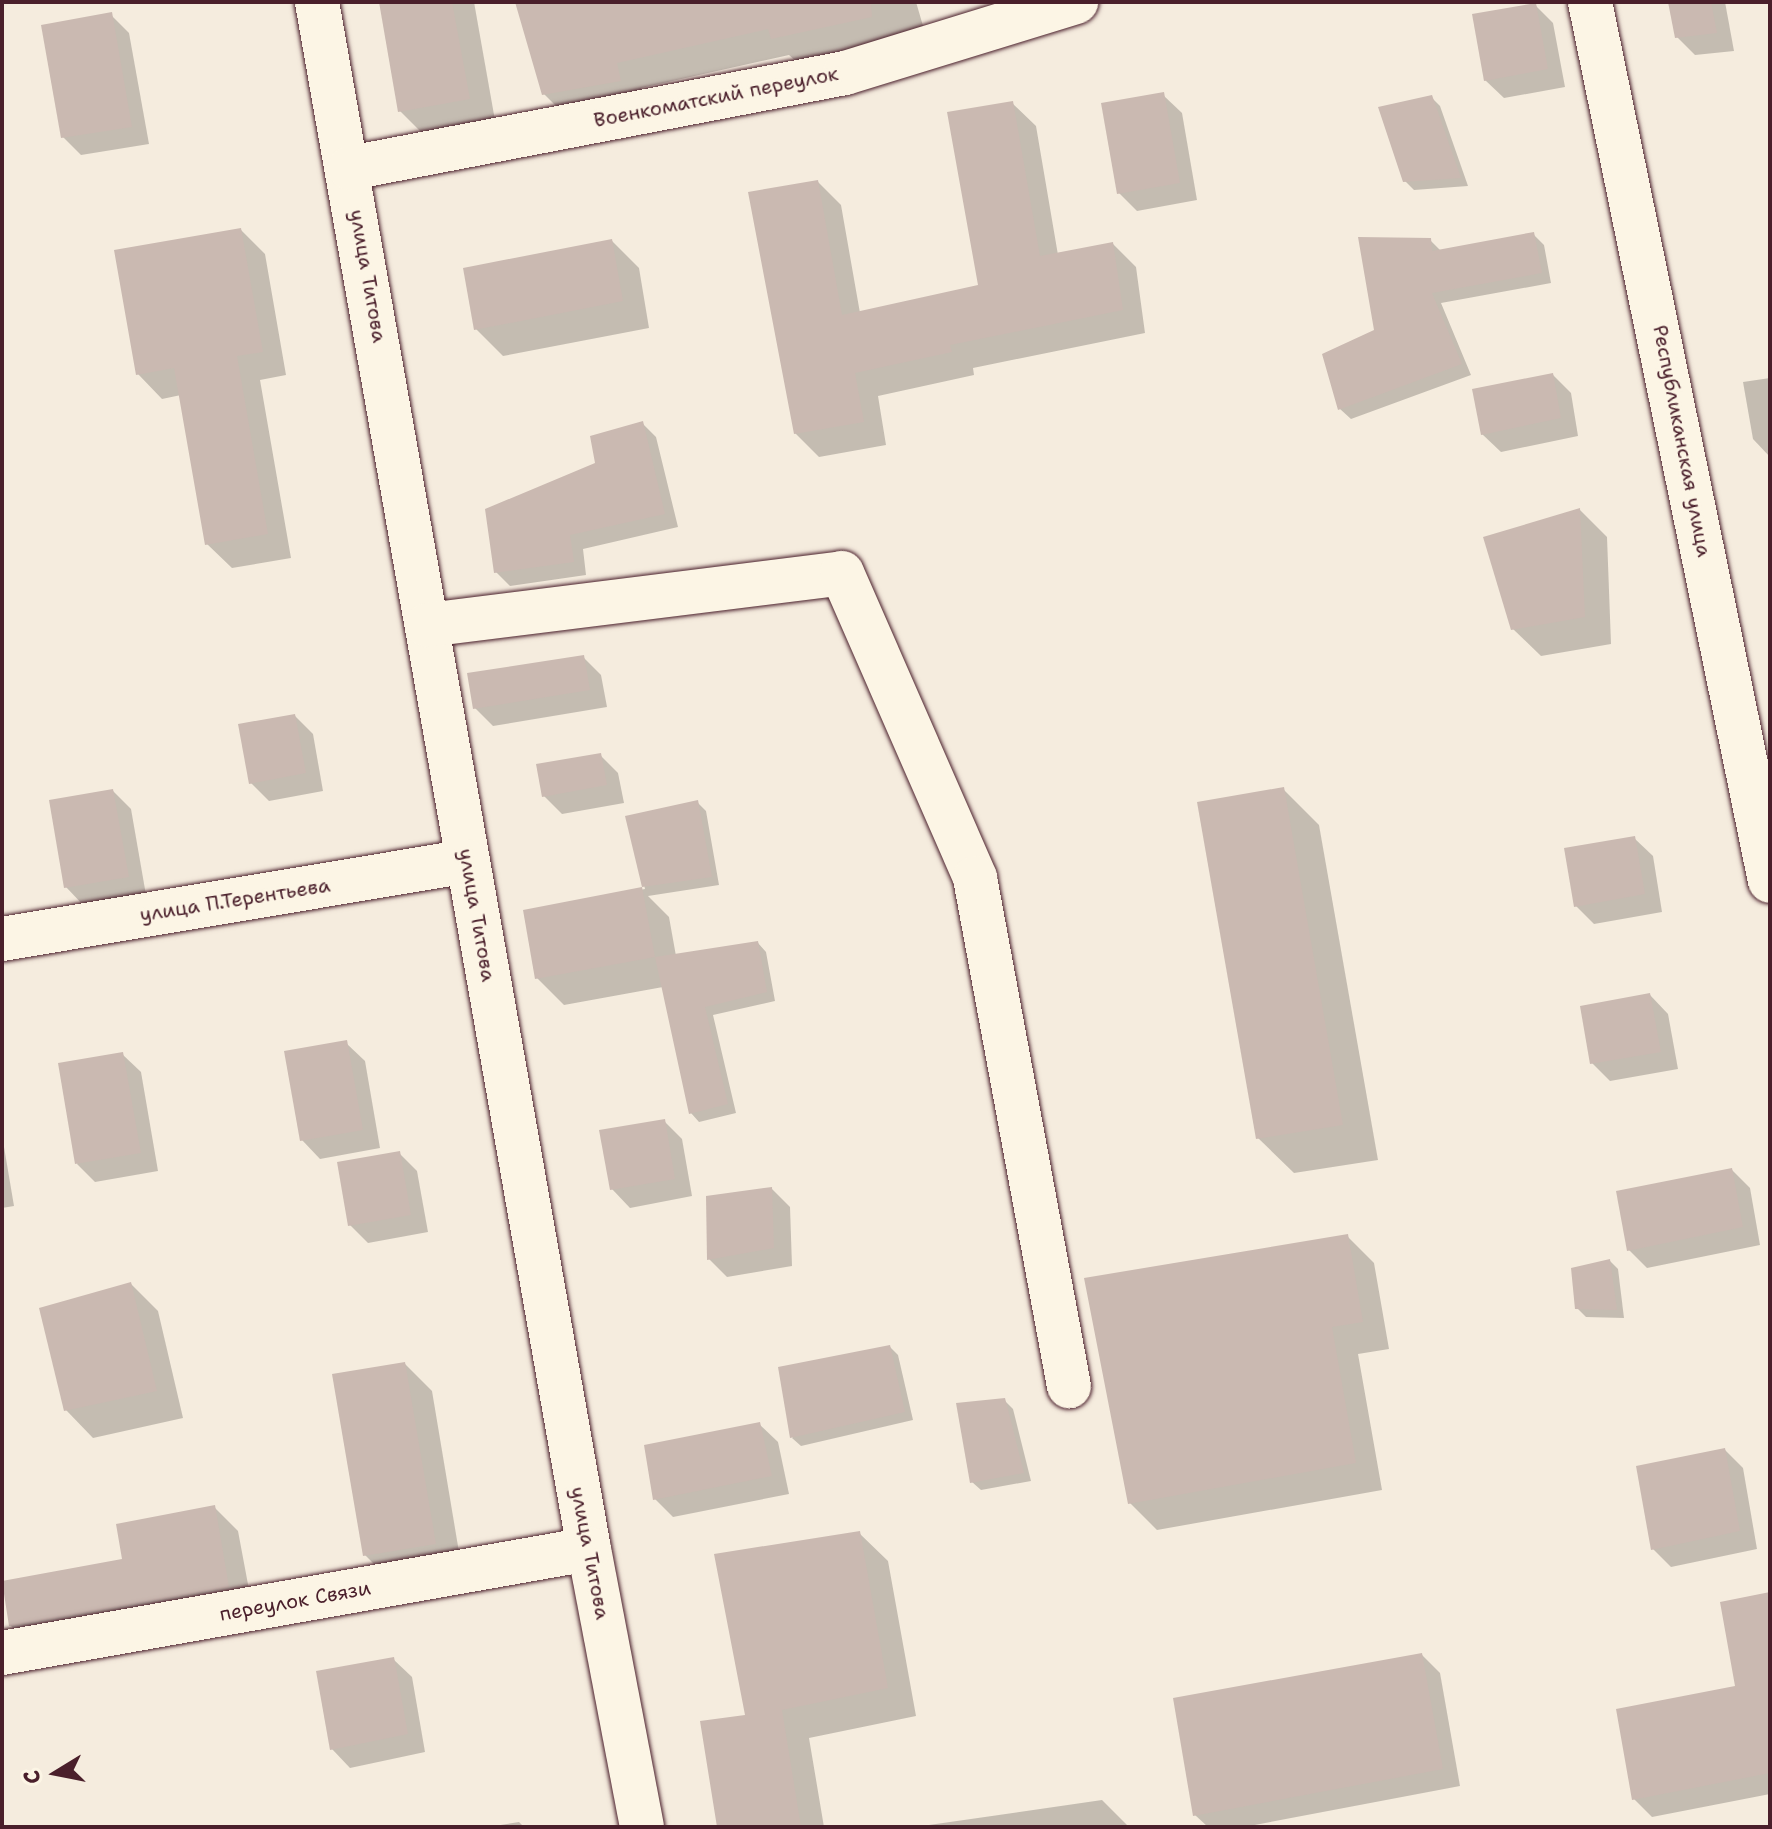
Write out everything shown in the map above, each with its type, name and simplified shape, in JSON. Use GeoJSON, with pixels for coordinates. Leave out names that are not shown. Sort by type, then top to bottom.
{"type":"FeatureCollection","features":[{"type":"Feature","properties":{"kind":"street","name":"улица Титова"},"geometry":{"type":"LineString","coordinates":[[317,2],[350,168],[467,861],[589,1549],[642,1827]]}},
{"type":"Feature","properties":{"kind":"street","name":"Военкоматский переулок"},"geometry":{"type":"LineString","coordinates":[[350,168],[845,73],[1076,2]]}},
{"type":"Feature","properties":{"kind":"street","name":"Республиканская улица"},"geometry":{"type":"LineString","coordinates":[[1590,2],[1770,881]]}},
{"type":"Feature","properties":{"kind":"street"},"geometry":{"type":"LineString","coordinates":[[427,625],[842,573],[975,878],[1069,1386]]}},
{"type":"Feature","properties":{"kind":"street","name":"улица П.Терентьева"},"geometry":{"type":"LineString","coordinates":[[2,939],[467,861]]}},
{"type":"Feature","properties":{"kind":"street","name":"переулок Связи"},"geometry":{"type":"LineString","coordinates":[[2,1653],[589,1549]]}},
{"type":"Feature","properties":{"kind":"building"},"geometry":{"type":"Polygon","coordinates":[[[379,2],[452,2],[470,99],[398,112],[379,2]]]}},
{"type":"Feature","properties":{"kind":"building"},"geometry":{"type":"Polygon","coordinates":[[[515,2],[871,2],[872,17],[771,39],[768,29],[617,63],[621,81],[542,95],[515,2]]]}},
{"type":"Feature","properties":{"kind":"building"},"geometry":{"type":"Polygon","coordinates":[[[1668,2],[1711,2],[1717,33],[1675,38],[1668,2]]]}},
{"type":"Feature","properties":{"kind":"building"},"geometry":{"type":"Polygon","coordinates":[[[1536,3],[1548,69],[1484,81],[1472,14],[1536,3]]]}},
{"type":"Feature","properties":{"kind":"building"},"geometry":{"type":"Polygon","coordinates":[[[112,12],[132,127],[61,138],[41,25],[112,12]]]}},
{"type":"Feature","properties":{"kind":"building"},"geometry":{"type":"Polygon","coordinates":[[[1164,92],[1180,183],[1117,194],[1101,103],[1164,92]]]}},
{"type":"Feature","properties":{"kind":"building"},"geometry":{"type":"Polygon","coordinates":[[[1432,95],[1461,178],[1403,182],[1378,107],[1432,95]]]}},
{"type":"Feature","properties":{"kind":"building"},"geometry":{"type":"Polygon","coordinates":[[[1013,101],[1040,256],[1113,242],[1123,310],[950,345],[952,352],[855,373],[864,422],[794,434],[748,192],[818,180],[842,315],[978,285],[947,112],[1013,101]]]}},
{"type":"Feature","properties":{"kind":"building"},"geometry":{"type":"Polygon","coordinates":[[[241,228],[263,352],[237,356],[268,534],[205,545],[174,368],[136,375],[114,250],[241,228]]]}},
{"type":"Feature","properties":{"kind":"building"},"geometry":{"type":"Polygon","coordinates":[[[1534,232],[1542,273],[1432,293],[1462,364],[1338,410],[1322,354],[1374,330],[1358,237],[1431,238],[1432,251],[1534,232]]]}},
{"type":"Feature","properties":{"kind":"building"},"geometry":{"type":"Polygon","coordinates":[[[612,239],[623,301],[474,330],[463,268],[612,239]]]}},
{"type":"Feature","properties":{"kind":"building"},"geometry":{"type":"Polygon","coordinates":[[[1553,373],[1561,418],[1481,435],[1472,389],[1553,373]]]}},
{"type":"Feature","properties":{"kind":"building"},"geometry":{"type":"Polygon","coordinates":[[[643,421],[665,514],[570,535],[574,562],[494,573],[485,509],[595,463],[590,436],[643,421]]]}},
{"type":"Feature","properties":{"kind":"building"},"geometry":{"type":"Polygon","coordinates":[[[1580,508],[1585,617],[1511,630],[1483,537],[1580,508]]]}},
{"type":"Feature","properties":{"kind":"building"},"geometry":{"type":"Polygon","coordinates":[[[584,655],[590,690],[473,709],[467,673],[584,655]]]}},
{"type":"Feature","properties":{"kind":"building"},"geometry":{"type":"Polygon","coordinates":[[[295,714],[306,773],[249,784],[238,724],[295,714]]]}},
{"type":"Feature","properties":{"kind":"building"},"geometry":{"type":"Polygon","coordinates":[[[601,753],[607,785],[542,797],[536,764],[601,753]]]}},
{"type":"Feature","properties":{"kind":"building"},"geometry":{"type":"Polygon","coordinates":[[[1284,787],[1343,1125],[1256,1139],[1197,802],[1284,787]]]}},
{"type":"Feature","properties":{"kind":"building"},"geometry":{"type":"Polygon","coordinates":[[[113,789],[129,877],[64,888],[49,800],[113,789]]]}},
{"type":"Feature","properties":{"kind":"building"},"geometry":{"type":"Polygon","coordinates":[[[698,800],[712,877],[642,887],[625,816],[698,800]]]}},
{"type":"Feature","properties":{"kind":"building"},"geometry":{"type":"Polygon","coordinates":[[[1635,836],[1645,894],[1574,907],[1564,848],[1635,836]]]}},
{"type":"Feature","properties":{"kind":"building"},"geometry":{"type":"Polygon","coordinates":[[[642,887],[655,957],[535,979],[523,910],[642,887]]]}},
{"type":"Feature","properties":{"kind":"building"},"geometry":{"type":"Polygon","coordinates":[[[758,941],[767,992],[705,1007],[728,1104],[689,1114],[655,957],[758,941]]]}},
{"type":"Feature","properties":{"kind":"building"},"geometry":{"type":"Polygon","coordinates":[[[1650,993],[1661,1052],[1590,1064],[1580,1006],[1650,993]]]}},
{"type":"Feature","properties":{"kind":"building"},"geometry":{"type":"Polygon","coordinates":[[[347,1040],[363,1130],[300,1141],[284,1051],[347,1040]]]}},
{"type":"Feature","properties":{"kind":"building"},"geometry":{"type":"Polygon","coordinates":[[[123,1052],[141,1153],[75,1164],[58,1063],[123,1052]]]}},
{"type":"Feature","properties":{"kind":"building"},"geometry":{"type":"Polygon","coordinates":[[[665,1119],[675,1179],[610,1190],[599,1130],[665,1119]]]}},
{"type":"Feature","properties":{"kind":"building"},"geometry":{"type":"Polygon","coordinates":[[[400,1151],[411,1215],[348,1226],[337,1162],[400,1151]]]}},
{"type":"Feature","properties":{"kind":"building"},"geometry":{"type":"Polygon","coordinates":[[[1732,1168],[1743,1227],[1627,1251],[1616,1191],[1732,1168]]]}},
{"type":"Feature","properties":{"kind":"building"},"geometry":{"type":"Polygon","coordinates":[[[772,1187],[774,1248],[707,1260],[706,1196],[772,1187]]]}},
{"type":"Feature","properties":{"kind":"building"},"geometry":{"type":"Polygon","coordinates":[[[1348,1234],[1363,1322],[1332,1327],[1356,1463],[1128,1504],[1084,1278],[1348,1234]]]}},
{"type":"Feature","properties":{"kind":"building"},"geometry":{"type":"Polygon","coordinates":[[[1610,1259],[1617,1310],[1575,1309],[1571,1268],[1610,1259]]]}},
{"type":"Feature","properties":{"kind":"building"},"geometry":{"type":"Polygon","coordinates":[[[131,1282],[157,1391],[64,1411],[39,1308],[131,1282]]]}},
{"type":"Feature","properties":{"kind":"building"},"geometry":{"type":"Polygon","coordinates":[[[890,1345],[905,1412],[790,1438],[778,1367],[890,1345]]]}},
{"type":"Feature","properties":{"kind":"building"},"geometry":{"type":"Polygon","coordinates":[[[405,1362],[436,1544],[363,1556],[332,1374],[405,1362]]]}},
{"type":"Feature","properties":{"kind":"building"},"geometry":{"type":"Polygon","coordinates":[[[1005,1398],[1024,1473],[970,1483],[956,1403],[1005,1398]]]}},
{"type":"Feature","properties":{"kind":"building"},"geometry":{"type":"Polygon","coordinates":[[[760,1422],[772,1476],[653,1500],[644,1445],[760,1422]]]}},
{"type":"Feature","properties":{"kind":"building"},"geometry":{"type":"Polygon","coordinates":[[[1725,1448],[1740,1531],[1651,1550],[1636,1466],[1725,1448]]]}},
{"type":"Feature","properties":{"kind":"building"},"geometry":{"type":"Polygon","coordinates":[[[215,1505],[229,1587],[9,1626],[2,1581],[122,1559],[116,1524],[215,1505]]]}},
{"type":"Feature","properties":{"kind":"building"},"geometry":{"type":"Polygon","coordinates":[[[860,1531],[888,1688],[782,1710],[801,1827],[717,1827],[700,1721],[745,1715],[714,1554],[860,1531]]]}},
{"type":"Feature","properties":{"kind":"building"},"geometry":{"type":"Polygon","coordinates":[[[1770,1592],[1770,1773],[1632,1800],[1616,1709],[1735,1686],[1720,1602],[1770,1592]]]}},
{"type":"Feature","properties":{"kind":"building"},"geometry":{"type":"Polygon","coordinates":[[[1422,1653],[1443,1769],[1193,1816],[1173,1698],[1422,1653]]]}},
{"type":"Feature","properties":{"kind":"building"},"geometry":{"type":"Polygon","coordinates":[[[394,1657],[408,1734],[330,1750],[316,1671],[394,1657]]]}}]}
